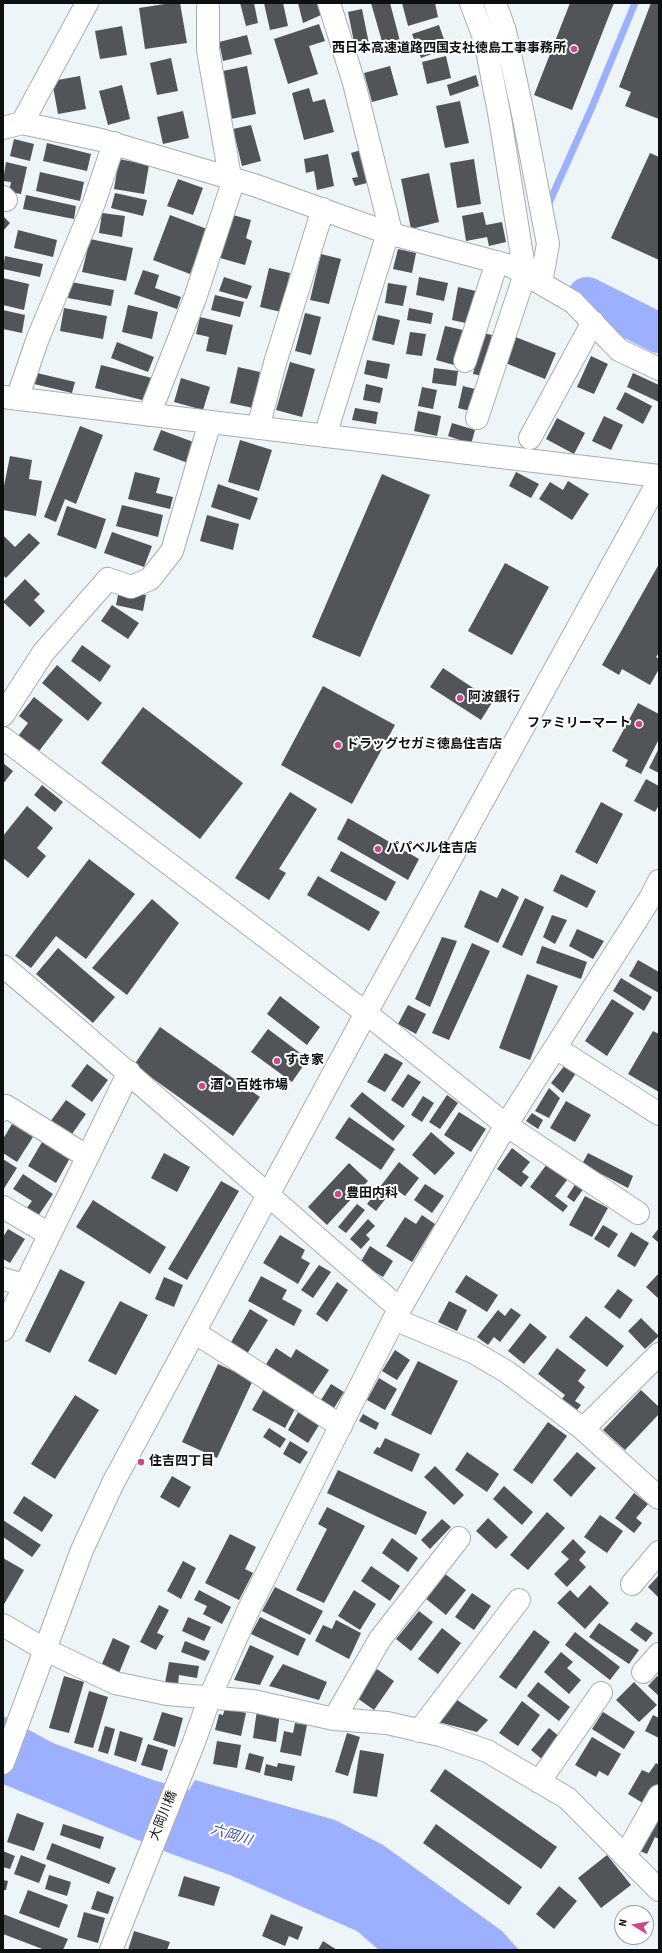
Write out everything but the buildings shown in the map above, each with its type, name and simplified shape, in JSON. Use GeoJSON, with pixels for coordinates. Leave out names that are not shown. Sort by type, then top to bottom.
{"type":"FeatureCollection","features":[{"type":"Feature","properties":{"kind":"street"},"geometry":{"type":"LineString","coordinates":[[87,3],[12,125],[114,143],[232,178],[389,232],[511,266],[573,302],[619,350],[659,368]]}},
{"type":"Feature","properties":{"kind":"street"},"geometry":{"type":"LineString","coordinates":[[325,436],[389,232],[354,83],[329,3]]}},
{"type":"Feature","properties":{"kind":"street"},"geometry":{"type":"LineString","coordinates":[[471,3],[485,40],[533,278]]}},
{"type":"Feature","properties":{"kind":"street"},"geometry":{"type":"LineString","coordinates":[[476,418],[548,244],[523,114],[504,31],[495,3]]}},
{"type":"Feature","properties":{"kind":"street"},"geometry":{"type":"LineString","coordinates":[[149,415],[195,298],[232,178],[208,50],[209,4]]}},
{"type":"Feature","properties":{"kind":"street"},"geometry":{"type":"LineString","coordinates":[[3,1763],[44,1649],[82,1550],[113,1484],[366,1013],[658,484],[325,436],[10,398],[38,338],[94,204],[114,143]]}},
{"type":"Feature","properties":{"kind":"street"},"geometry":{"type":"LineString","coordinates":[[258,428],[275,363],[323,209]]}},
{"type":"Feature","properties":{"kind":"street"},"geometry":{"type":"LineString","coordinates":[[465,361],[497,262]]}},
{"type":"Feature","properties":{"kind":"street"},"geometry":{"type":"LineString","coordinates":[[530,438],[593,322]]}},
{"type":"Feature","properties":{"kind":"street"},"geometry":{"type":"LineString","coordinates":[[3,715],[43,653],[108,579],[131,587],[150,579],[172,551],[210,422]]}},
{"type":"Feature","properties":{"kind":"street"},"geometry":{"type":"LineString","coordinates":[[3,738],[366,1013],[506,1125],[638,1213]]}},
{"type":"Feature","properties":{"kind":"street","name":"大岡川橋"},"geometry":{"type":"LineString","coordinates":[[111,1950],[194,1742],[210,1697],[248,1611],[397,1314],[506,1125],[656,893]]}},
{"type":"Feature","properties":{"kind":"street"},"geometry":{"type":"LineString","coordinates":[[3,966],[129,1072],[397,1314],[473,1352],[507,1372],[583,1429],[659,1498]]}},
{"type":"Feature","properties":{"kind":"street"},"geometry":{"type":"LineString","coordinates":[[556,1048],[659,1114]]}},
{"type":"Feature","properties":{"kind":"street"},"geometry":{"type":"LineString","coordinates":[[3,1330],[86,1156],[129,1072]]}},
{"type":"Feature","properties":{"kind":"street"},"geometry":{"type":"LineString","coordinates":[[3,1110],[6,1106],[86,1156]]}},
{"type":"Feature","properties":{"kind":"street"},"geometry":{"type":"LineString","coordinates":[[3,1207],[49,1234]]}},
{"type":"Feature","properties":{"kind":"street"},"geometry":{"type":"LineString","coordinates":[[3,1279],[24,1285]]}},
{"type":"Feature","properties":{"kind":"street"},"geometry":{"type":"LineString","coordinates":[[194,1332],[340,1426]]}},
{"type":"Feature","properties":{"kind":"street"},"geometry":{"type":"LineString","coordinates":[[583,1429],[659,1354]]}},
{"type":"Feature","properties":{"kind":"street"},"geometry":{"type":"LineString","coordinates":[[334,1720],[380,1639],[459,1538]]}},
{"type":"Feature","properties":{"kind":"street"},"geometry":{"type":"LineString","coordinates":[[632,1584],[659,1552]]}},
{"type":"Feature","properties":{"kind":"street"},"geometry":{"type":"LineString","coordinates":[[419,1731],[519,1600]]}},
{"type":"Feature","properties":{"kind":"street"},"geometry":{"type":"LineString","coordinates":[[3,1625],[44,1649],[115,1683],[167,1694],[253,1701],[334,1720],[387,1723],[440,1735],[487,1751],[567,1798],[659,1890]]}},
{"type":"Feature","properties":{"kind":"street"},"geometry":{"type":"LineString","coordinates":[[643,1672],[659,1654]]}},
{"type":"Feature","properties":{"kind":"street"},"geometry":{"type":"LineString","coordinates":[[539,1782],[601,1693]]}},
{"type":"Feature","properties":{"kind":"street"},"geometry":{"type":"LineString","coordinates":[[625,1856],[659,1796]]}},
{"type":"Feature","properties":{"kind":"water","name":"六岡川"},"geometry":{"type":"Polygon","coordinates":[[[3,1716],[53,1743],[153,1780],[189,1790],[195,1780],[335,1820],[383,1845],[502,1931],[519,1950],[379,1950],[357,1931],[230,1875],[169,1853],[3,1784],[3,1716]]]}},
{"type":"Feature","properties":{"kind":"waterway"},"geometry":{"type":"LineString","coordinates":[[549,203],[592,107],[635,3]]}},
{"type":"Feature","properties":{"kind":"waterway"},"geometry":{"type":"LineString","coordinates":[[587,297],[659,333]]}},
{"type":"Feature","properties":{"kind":"place","name":"西日本高速道路四国支社徳島工事事務所"},"geometry":{"type":"Point","coordinates":[574,49]}},
{"type":"Feature","properties":{"kind":"place","name":"阿波銀行"},"geometry":{"type":"Point","coordinates":[460,698]}},
{"type":"Feature","properties":{"kind":"place","name":"ファミリーマート"},"geometry":{"type":"Point","coordinates":[639,724]}},
{"type":"Feature","properties":{"kind":"place","name":"ドラッグセガミ徳島住吉店"},"geometry":{"type":"Point","coordinates":[338,745]}},
{"type":"Feature","properties":{"kind":"place","name":"パパベル住吉店"},"geometry":{"type":"Point","coordinates":[378,849]}},
{"type":"Feature","properties":{"kind":"place","name":"すき家"},"geometry":{"type":"Point","coordinates":[277,1061]}},
{"type":"Feature","properties":{"kind":"place","name":"酒・百姓市場"},"geometry":{"type":"Point","coordinates":[202,1086]}},
{"type":"Feature","properties":{"kind":"place","name":"豊田内科"},"geometry":{"type":"Point","coordinates":[338,1194]}},
{"type":"Feature","properties":{"kind":"place","name":"住吉四丁目"},"geometry":{"type":"Point","coordinates":[141,1462]}}]}
